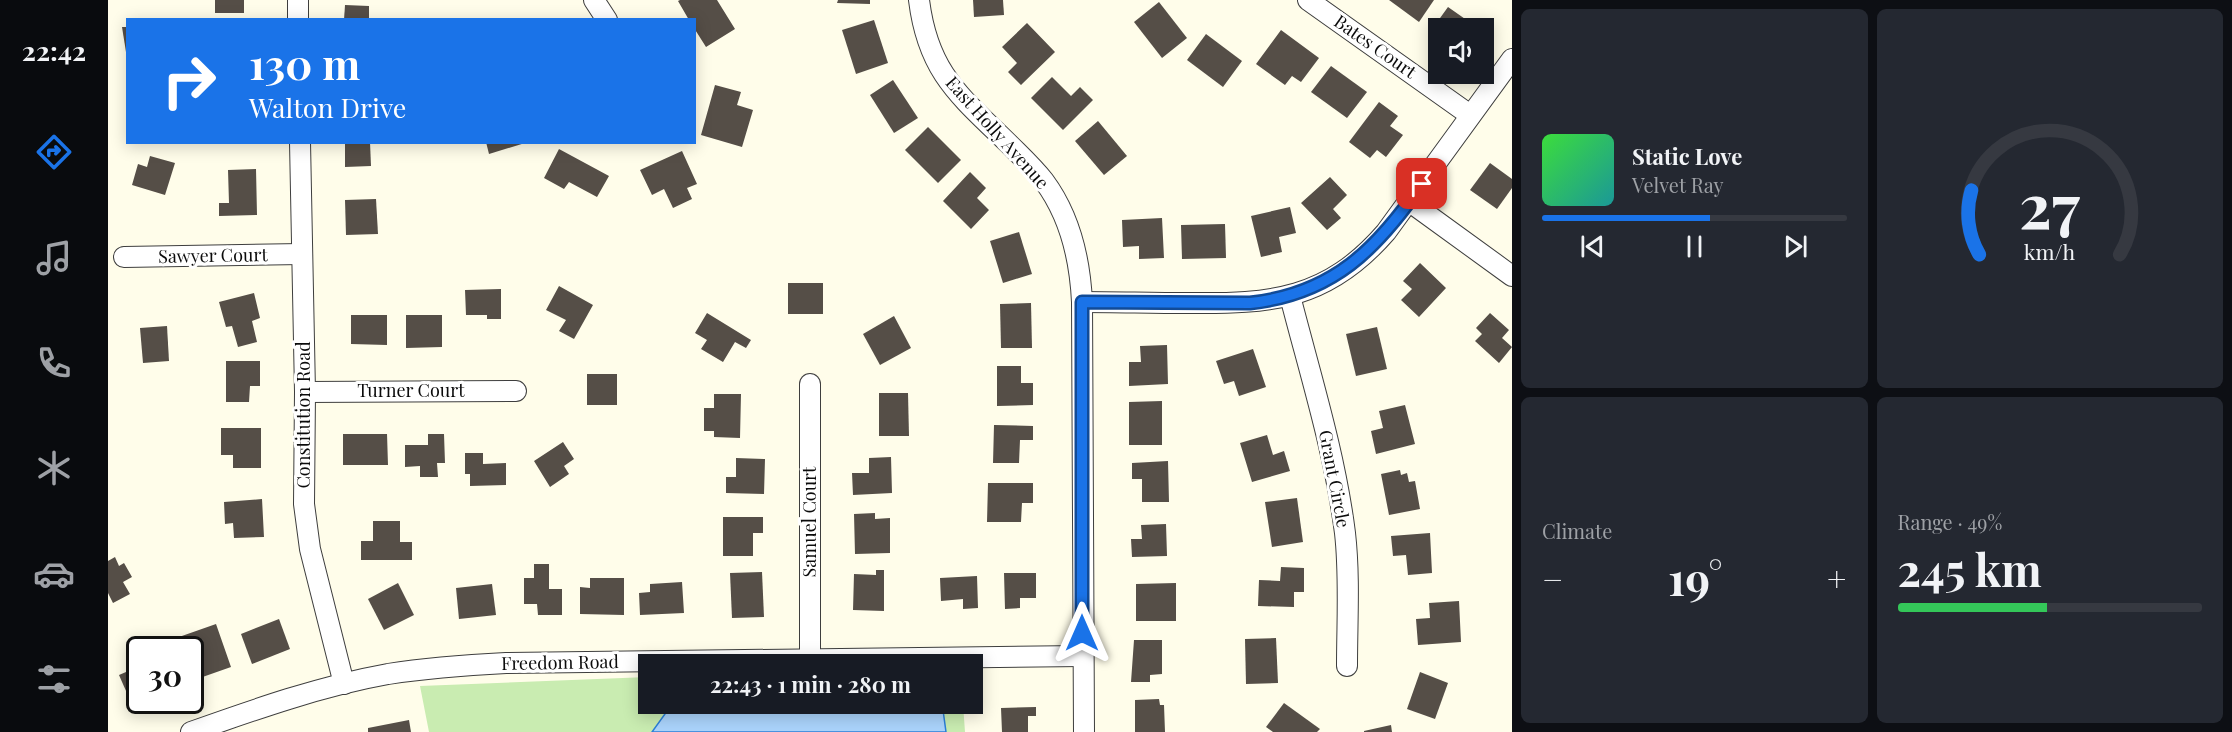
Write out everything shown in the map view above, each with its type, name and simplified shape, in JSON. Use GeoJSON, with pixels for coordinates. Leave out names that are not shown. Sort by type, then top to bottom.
{"type":"FeatureCollection","features":[{"type":"Feature","properties":{"kind":"street"},"geometry":{"type":"LineString","coordinates":[[298,0],[298,18]]}},
{"type":"Feature","properties":{"kind":"street"},"geometry":{"type":"LineString","coordinates":[[594,0],[607,18]]}},
{"type":"Feature","properties":{"kind":"street","name":"East Holly Avenue"},"geometry":{"type":"LineString","coordinates":[[919,0],[923,26],[931,51],[947,81],[959,96],[1031,166],[1056,199],[1076,252],[1082,302],[1084,732]]}},
{"type":"Feature","properties":{"kind":"street","name":"Bates Court"},"geometry":{"type":"LineString","coordinates":[[1308,0],[1470,115]]}},
{"type":"Feature","properties":{"kind":"street"},"geometry":{"type":"LineString","coordinates":[[1082,302],[1271,301],[1321,284],[1375,245],[1410,202],[1512,59]]}},
{"type":"Feature","properties":{"kind":"street","name":"Constitution Road"},"geometry":{"type":"LineString","coordinates":[[300,144],[305,392],[304,504],[306,526],[344,684]]}},
{"type":"Feature","properties":{"kind":"street"},"geometry":{"type":"LineString","coordinates":[[1410,202],[1512,276]]}},
{"type":"Feature","properties":{"kind":"street","name":"Sawyer Court"},"geometry":{"type":"LineString","coordinates":[[124,257],[302,254]]}},
{"type":"Feature","properties":{"kind":"street","name":"Grant Circle"},"geometry":{"type":"LineString","coordinates":[[1290,296],[1340,501],[1347,571],[1347,666]]}},
{"type":"Feature","properties":{"kind":"street","name":"Samuel Court"},"geometry":{"type":"LineString","coordinates":[[810,384],[810,654]]}},
{"type":"Feature","properties":{"kind":"street","name":"Turner Court"},"geometry":{"type":"LineString","coordinates":[[305,392],[516,391]]}},
{"type":"Feature","properties":{"kind":"street","name":"Freedom Road"},"geometry":{"type":"LineString","coordinates":[[983,657],[1082,656]]}},
{"type":"Feature","properties":{"kind":"street","name":"Freedom Road"},"geometry":{"type":"LineString","coordinates":[[191,732],[292,698],[344,684],[426,669],[489,664],[638,662]]}},
{"type":"Feature","properties":{"kind":"green space"},"geometry":{"type":"Polygon","coordinates":[[[638,677],[638,714],[964,714],[965,732],[429,732],[420,686],[638,677]]]}},
{"type":"Feature","properties":{"kind":"water"},"geometry":{"type":"Polygon","coordinates":[[[665,714],[944,714],[946,732],[652,732],[665,714]]]}},
{"type":"Feature","properties":{"kind":"building"},"geometry":{"type":"Polygon","coordinates":[[[215,0],[244,0],[244,13],[215,13],[215,0]]]}},
{"type":"Feature","properties":{"kind":"building"},"geometry":{"type":"Polygon","coordinates":[[[717,0],[735,29],[706,47],[696,31],[696,18],[688,18],[678,1],[717,0]]]}},
{"type":"Feature","properties":{"kind":"building"},"geometry":{"type":"Polygon","coordinates":[[[838,0],[870,0],[870,4],[837,3],[838,0]]]}},
{"type":"Feature","properties":{"kind":"building"},"geometry":{"type":"Polygon","coordinates":[[[973,0],[1003,0],[1004,15],[974,17],[973,0]]]}},
{"type":"Feature","properties":{"kind":"building"},"geometry":{"type":"Polygon","coordinates":[[[1389,0],[1434,0],[1419,22],[1389,0]]]}},
{"type":"Feature","properties":{"kind":"building"},"geometry":{"type":"Polygon","coordinates":[[[1159,2],[1187,38],[1162,58],[1134,22],[1159,2]]]}},
{"type":"Feature","properties":{"kind":"building"},"geometry":{"type":"Polygon","coordinates":[[[345,5],[369,6],[369,18],[344,18],[345,5]]]}},
{"type":"Feature","properties":{"kind":"building"},"geometry":{"type":"Polygon","coordinates":[[[1448,7],[1464,18],[1440,18],[1448,7]]]}},
{"type":"Feature","properties":{"kind":"building"},"geometry":{"type":"Polygon","coordinates":[[[874,20],[888,63],[856,74],[842,30],[874,20]]]}},
{"type":"Feature","properties":{"kind":"building"},"geometry":{"type":"Polygon","coordinates":[[[1027,23],[1055,52],[1021,85],[1008,72],[1017,63],[1002,47],[1027,23]]]}},
{"type":"Feature","properties":{"kind":"building"},"geometry":{"type":"Polygon","coordinates":[[[122,27],[126,27],[126,52],[122,27]]]}},
{"type":"Feature","properties":{"kind":"building"},"geometry":{"type":"Polygon","coordinates":[[[1281,30],[1319,58],[1301,82],[1292,76],[1285,85],[1256,64],[1281,30]]]}},
{"type":"Feature","properties":{"kind":"building"},"geometry":{"type":"Polygon","coordinates":[[[1206,34],[1242,61],[1223,87],[1187,60],[1206,34]]]}},
{"type":"Feature","properties":{"kind":"building"},"geometry":{"type":"Polygon","coordinates":[[[1331,66],[1367,92],[1347,118],[1311,92],[1331,66]]]}},
{"type":"Feature","properties":{"kind":"building"},"geometry":{"type":"Polygon","coordinates":[[[1052,77],[1071,96],[1080,87],[1093,100],[1063,130],[1031,98],[1052,77]]]}},
{"type":"Feature","properties":{"kind":"building"},"geometry":{"type":"Polygon","coordinates":[[[893,80],[918,118],[894,133],[870,95],[893,80]]]}},
{"type":"Feature","properties":{"kind":"building"},"geometry":{"type":"Polygon","coordinates":[[[715,85],[741,92],[737,105],[753,110],[742,147],[701,135],[715,85]]]}},
{"type":"Feature","properties":{"kind":"building"},"geometry":{"type":"Polygon","coordinates":[[[1379,102],[1398,116],[1390,126],[1403,135],[1386,157],[1377,150],[1370,158],[1349,142],[1379,102]]]}},
{"type":"Feature","properties":{"kind":"building"},"geometry":{"type":"Polygon","coordinates":[[[1098,121],[1127,156],[1104,175],[1075,141],[1098,121]]]}},
{"type":"Feature","properties":{"kind":"building"},"geometry":{"type":"Polygon","coordinates":[[[928,127],[961,160],[938,183],[905,150],[928,127]]]}},
{"type":"Feature","properties":{"kind":"building"},"geometry":{"type":"Polygon","coordinates":[[[345,144],[370,144],[371,166],[345,167],[345,144]]]}},
{"type":"Feature","properties":{"kind":"building"},"geometry":{"type":"Polygon","coordinates":[[[486,144],[522,144],[489,154],[486,144]]]}},
{"type":"Feature","properties":{"kind":"building"},"geometry":{"type":"Polygon","coordinates":[[[559,149],[609,176],[597,197],[569,182],[564,189],[544,178],[559,149]]]}},
{"type":"Feature","properties":{"kind":"building"},"geometry":{"type":"Polygon","coordinates":[[[682,151],[697,184],[687,188],[692,199],[673,208],[664,189],[652,195],[640,170],[682,151]]]}},
{"type":"Feature","properties":{"kind":"building"},"geometry":{"type":"Polygon","coordinates":[[[150,156],[175,163],[165,195],[132,185],[138,164],[147,167],[150,156]]]}},
{"type":"Feature","properties":{"kind":"building"},"geometry":{"type":"Polygon","coordinates":[[[1490,163],[1512,179],[1512,188],[1497,209],[1470,190],[1490,163]]]}},
{"type":"Feature","properties":{"kind":"building"},"geometry":{"type":"Polygon","coordinates":[[[256,169],[257,215],[219,216],[219,203],[229,203],[228,170],[256,169]]]}},
{"type":"Feature","properties":{"kind":"building"},"geometry":{"type":"Polygon","coordinates":[[[970,172],[986,188],[977,198],[989,210],[971,229],[943,201],[970,172]]]}},
{"type":"Feature","properties":{"kind":"building"},"geometry":{"type":"Polygon","coordinates":[[[1330,177],[1347,195],[1333,209],[1341,218],[1327,230],[1301,203],[1330,177]]]}},
{"type":"Feature","properties":{"kind":"building"},"geometry":{"type":"Polygon","coordinates":[[[376,199],[378,234],[346,235],[345,200],[376,199]]]}},
{"type":"Feature","properties":{"kind":"building"},"geometry":{"type":"Polygon","coordinates":[[[1290,207],[1296,233],[1279,237],[1282,252],[1261,257],[1251,216],[1290,207]]]}},
{"type":"Feature","properties":{"kind":"building"},"geometry":{"type":"Polygon","coordinates":[[[1162,218],[1164,258],[1139,259],[1139,246],[1123,247],[1122,220],[1162,218]]]}},
{"type":"Feature","properties":{"kind":"building"},"geometry":{"type":"Polygon","coordinates":[[[1225,224],[1226,258],[1182,259],[1181,225],[1225,224]]]}},
{"type":"Feature","properties":{"kind":"building"},"geometry":{"type":"Polygon","coordinates":[[[1019,232],[1032,274],[1003,283],[990,241],[1019,232]]]}},
{"type":"Feature","properties":{"kind":"building"},"geometry":{"type":"Polygon","coordinates":[[[1420,263],[1446,288],[1419,317],[1401,300],[1412,289],[1403,281],[1420,263]]]}},
{"type":"Feature","properties":{"kind":"building"},"geometry":{"type":"Polygon","coordinates":[[[788,283],[823,283],[823,314],[788,314],[788,283]]]}},
{"type":"Feature","properties":{"kind":"building"},"geometry":{"type":"Polygon","coordinates":[[[559,286],[593,305],[574,339],[559,331],[566,320],[546,310],[559,286]]]}},
{"type":"Feature","properties":{"kind":"building"},"geometry":{"type":"Polygon","coordinates":[[[501,289],[501,319],[487,319],[487,315],[466,315],[465,290],[501,289]]]}},
{"type":"Feature","properties":{"kind":"building"},"geometry":{"type":"Polygon","coordinates":[[[254,293],[260,318],[252,321],[257,342],[238,347],[232,326],[226,327],[219,302],[254,293]]]}},
{"type":"Feature","properties":{"kind":"building"},"geometry":{"type":"Polygon","coordinates":[[[1031,303],[1032,348],[1001,348],[1000,304],[1031,303]]]}},
{"type":"Feature","properties":{"kind":"building"},"geometry":{"type":"Polygon","coordinates":[[[707,313],[751,340],[746,348],[735,342],[723,362],[701,349],[707,340],[695,333],[707,313]]]}},
{"type":"Feature","properties":{"kind":"building"},"geometry":{"type":"Polygon","coordinates":[[[1490,313],[1509,330],[1502,338],[1512,347],[1499,363],[1475,341],[1482,334],[1476,328],[1490,313]]]}},
{"type":"Feature","properties":{"kind":"building"},"geometry":{"type":"Polygon","coordinates":[[[351,315],[387,315],[387,345],[351,344],[351,315]]]}},
{"type":"Feature","properties":{"kind":"building"},"geometry":{"type":"Polygon","coordinates":[[[406,315],[442,315],[442,347],[406,348],[406,315]]]}},
{"type":"Feature","properties":{"kind":"building"},"geometry":{"type":"Polygon","coordinates":[[[894,316],[911,348],[880,365],[863,334],[894,316]]]}},
{"type":"Feature","properties":{"kind":"building"},"geometry":{"type":"Polygon","coordinates":[[[167,326],[169,361],[143,363],[140,328],[167,326]]]}},
{"type":"Feature","properties":{"kind":"building"},"geometry":{"type":"Polygon","coordinates":[[[1377,327],[1387,369],[1356,376],[1346,334],[1377,327]]]}},
{"type":"Feature","properties":{"kind":"building"},"geometry":{"type":"Polygon","coordinates":[[[1167,345],[1168,384],[1129,386],[1129,362],[1141,362],[1140,346],[1167,345]]]}},
{"type":"Feature","properties":{"kind":"building"},"geometry":{"type":"Polygon","coordinates":[[[1253,349],[1266,387],[1239,396],[1234,381],[1224,384],[1216,361],[1253,349]]]}},
{"type":"Feature","properties":{"kind":"building"},"geometry":{"type":"Polygon","coordinates":[[[226,361],[260,361],[260,386],[250,386],[249,402],[226,402],[226,361]]]}},
{"type":"Feature","properties":{"kind":"building"},"geometry":{"type":"Polygon","coordinates":[[[997,366],[1021,366],[1021,383],[1033,383],[1033,405],[997,406],[997,366]]]}},
{"type":"Feature","properties":{"kind":"building"},"geometry":{"type":"Polygon","coordinates":[[[587,374],[617,374],[617,405],[587,405],[587,374]]]}},
{"type":"Feature","properties":{"kind":"building"},"geometry":{"type":"Polygon","coordinates":[[[879,393],[908,393],[909,436],[879,436],[879,393]]]}},
{"type":"Feature","properties":{"kind":"building"},"geometry":{"type":"Polygon","coordinates":[[[714,394],[741,394],[740,438],[714,437],[714,431],[704,431],[704,408],[714,408],[714,394]]]}},
{"type":"Feature","properties":{"kind":"building"},"geometry":{"type":"Polygon","coordinates":[[[1162,401],[1162,445],[1129,445],[1129,402],[1162,401]]]}},
{"type":"Feature","properties":{"kind":"building"},"geometry":{"type":"Polygon","coordinates":[[[1405,405],[1415,444],[1376,454],[1371,431],[1383,428],[1379,411],[1405,405]]]}},
{"type":"Feature","properties":{"kind":"building"},"geometry":{"type":"Polygon","coordinates":[[[994,425],[1033,426],[1033,440],[1020,440],[1019,463],[993,463],[994,425]]]}},
{"type":"Feature","properties":{"kind":"building"},"geometry":{"type":"Polygon","coordinates":[[[221,428],[261,428],[261,468],[233,468],[233,455],[221,455],[221,428]]]}},
{"type":"Feature","properties":{"kind":"building"},"geometry":{"type":"Polygon","coordinates":[[[343,434],[387,434],[388,465],[343,465],[343,434]]]}},
{"type":"Feature","properties":{"kind":"building"},"geometry":{"type":"Polygon","coordinates":[[[428,434],[444,434],[445,463],[437,463],[438,477],[420,477],[420,466],[405,467],[405,445],[428,445],[428,434]]]}},
{"type":"Feature","properties":{"kind":"building"},"geometry":{"type":"Polygon","coordinates":[[[1267,435],[1273,455],[1284,451],[1290,471],[1252,482],[1240,443],[1267,435]]]}},
{"type":"Feature","properties":{"kind":"building"},"geometry":{"type":"Polygon","coordinates":[[[563,442],[574,459],[564,466],[569,474],[550,487],[534,461],[563,442]]]}},
{"type":"Feature","properties":{"kind":"building"},"geometry":{"type":"Polygon","coordinates":[[[465,453],[483,453],[483,464],[506,463],[506,485],[470,486],[470,474],[465,474],[465,453]]]}},
{"type":"Feature","properties":{"kind":"building"},"geometry":{"type":"Polygon","coordinates":[[[891,457],[892,493],[853,495],[852,473],[869,473],[869,458],[891,457]]]}},
{"type":"Feature","properties":{"kind":"building"},"geometry":{"type":"Polygon","coordinates":[[[736,458],[765,459],[764,494],[726,493],[726,477],[736,477],[736,458]]]}},
{"type":"Feature","properties":{"kind":"building"},"geometry":{"type":"Polygon","coordinates":[[[1168,461],[1169,502],[1142,502],[1142,479],[1132,479],[1132,463],[1168,461]]]}},
{"type":"Feature","properties":{"kind":"building"},"geometry":{"type":"Polygon","coordinates":[[[1400,470],[1401,475],[1407,473],[1409,482],[1415,481],[1420,509],[1389,515],[1381,474],[1400,470]]]}},
{"type":"Feature","properties":{"kind":"building"},"geometry":{"type":"Polygon","coordinates":[[[988,483],[1033,483],[1033,503],[1022,503],[1021,522],[987,522],[988,483]]]}},
{"type":"Feature","properties":{"kind":"building"},"geometry":{"type":"Polygon","coordinates":[[[1297,498],[1303,542],[1272,547],[1265,502],[1297,498]]]}},
{"type":"Feature","properties":{"kind":"building"},"geometry":{"type":"Polygon","coordinates":[[[262,499],[264,537],[234,538],[233,523],[225,524],[224,502],[262,499]]]}},
{"type":"Feature","properties":{"kind":"building"},"geometry":{"type":"Polygon","coordinates":[[[875,513],[875,519],[890,518],[890,553],[855,554],[854,514],[875,513]]]}},
{"type":"Feature","properties":{"kind":"building"},"geometry":{"type":"Polygon","coordinates":[[[723,517],[763,517],[763,533],[753,533],[753,556],[723,556],[723,517]]]}},
{"type":"Feature","properties":{"kind":"building"},"geometry":{"type":"Polygon","coordinates":[[[373,521],[400,521],[400,542],[412,542],[412,560],[361,560],[361,541],[373,541],[373,521]]]}},
{"type":"Feature","properties":{"kind":"building"},"geometry":{"type":"Polygon","coordinates":[[[1166,524],[1167,556],[1132,557],[1131,539],[1142,539],[1141,525],[1166,524]]]}},
{"type":"Feature","properties":{"kind":"building"},"geometry":{"type":"Polygon","coordinates":[[[1430,533],[1432,573],[1408,575],[1406,555],[1393,556],[1391,536],[1430,533]]]}},
{"type":"Feature","properties":{"kind":"building"},"geometry":{"type":"Polygon","coordinates":[[[115,557],[119,566],[124,563],[132,577],[123,582],[130,594],[113,603],[108,593],[108,561],[115,557]]]}},
{"type":"Feature","properties":{"kind":"building"},"geometry":{"type":"Polygon","coordinates":[[[534,564],[549,564],[549,589],[562,589],[562,615],[538,615],[537,604],[524,604],[524,578],[534,578],[534,564]]]}},
{"type":"Feature","properties":{"kind":"building"},"geometry":{"type":"Polygon","coordinates":[[[1281,567],[1304,568],[1304,592],[1294,592],[1294,607],[1258,606],[1259,580],[1280,581],[1281,567]]]}},
{"type":"Feature","properties":{"kind":"building"},"geometry":{"type":"Polygon","coordinates":[[[876,570],[884,570],[884,611],[853,610],[854,574],[876,575],[876,570]]]}},
{"type":"Feature","properties":{"kind":"building"},"geometry":{"type":"Polygon","coordinates":[[[762,572],[764,617],[732,618],[730,573],[762,572]]]}},
{"type":"Feature","properties":{"kind":"building"},"geometry":{"type":"Polygon","coordinates":[[[1004,573],[1036,573],[1036,598],[1020,598],[1020,608],[1005,609],[1004,573]]]}},
{"type":"Feature","properties":{"kind":"building"},"geometry":{"type":"Polygon","coordinates":[[[977,576],[978,608],[963,609],[963,599],[941,601],[940,578],[977,576]]]}},
{"type":"Feature","properties":{"kind":"building"},"geometry":{"type":"Polygon","coordinates":[[[590,578],[624,578],[624,615],[580,614],[580,587],[590,588],[590,578]]]}},
{"type":"Feature","properties":{"kind":"building"},"geometry":{"type":"Polygon","coordinates":[[[682,582],[684,613],[640,615],[639,593],[650,592],[650,584],[682,582]]]}},
{"type":"Feature","properties":{"kind":"building"},"geometry":{"type":"Polygon","coordinates":[[[398,583],[414,615],[384,630],[368,599],[398,583]]]}},
{"type":"Feature","properties":{"kind":"building"},"geometry":{"type":"Polygon","coordinates":[[[1176,583],[1176,621],[1136,621],[1136,584],[1176,583]]]}},
{"type":"Feature","properties":{"kind":"building"},"geometry":{"type":"Polygon","coordinates":[[[492,584],[496,615],[459,619],[456,588],[492,584]]]}},
{"type":"Feature","properties":{"kind":"building"},"geometry":{"type":"Polygon","coordinates":[[[1459,601],[1461,642],[1418,645],[1416,619],[1430,618],[1429,603],[1459,601]]]}},
{"type":"Feature","properties":{"kind":"building"},"geometry":{"type":"Polygon","coordinates":[[[279,619],[290,649],[252,664],[241,634],[279,619]]]}},
{"type":"Feature","properties":{"kind":"building"},"geometry":{"type":"Polygon","coordinates":[[[216,624],[231,667],[204,676],[204,636],[182,636],[216,624]]]}},
{"type":"Feature","properties":{"kind":"building"},"geometry":{"type":"Polygon","coordinates":[[[1276,638],[1278,683],[1246,684],[1245,639],[1276,638]]]}},
{"type":"Feature","properties":{"kind":"building"},"geometry":{"type":"Polygon","coordinates":[[[1134,640],[1162,640],[1162,674],[1150,675],[1150,682],[1131,682],[1134,640]]]}},
{"type":"Feature","properties":{"kind":"building"},"geometry":{"type":"Polygon","coordinates":[[[126,672],[126,691],[119,675],[126,672]]]}},
{"type":"Feature","properties":{"kind":"building"},"geometry":{"type":"Polygon","coordinates":[[[1420,672],[1448,683],[1435,719],[1407,709],[1420,672]]]}},
{"type":"Feature","properties":{"kind":"building"},"geometry":{"type":"Polygon","coordinates":[[[1159,699],[1160,705],[1164,705],[1165,732],[1135,732],[1135,700],[1159,699]]]}},
{"type":"Feature","properties":{"kind":"building"},"geometry":{"type":"Polygon","coordinates":[[[1284,703],[1320,729],[1317,732],[1273,732],[1266,727],[1284,703]]]}},
{"type":"Feature","properties":{"kind":"building"},"geometry":{"type":"Polygon","coordinates":[[[1036,707],[1036,716],[1028,716],[1028,732],[1002,732],[1001,708],[1036,707]]]}},
{"type":"Feature","properties":{"kind":"building"},"geometry":{"type":"Polygon","coordinates":[[[409,720],[411,732],[368,732],[368,728],[409,720]]]}},
{"type":"Feature","properties":{"kind":"building"},"geometry":{"type":"Polygon","coordinates":[[[1391,725],[1392,732],[1364,732],[1364,731],[1391,725]]]}},
{"type":"Feature","properties":{"kind":"route"},"geometry":{"type":"LineString","coordinates":[[1082,633],[1082,302],[1250,303],[1271,301],[1312,289],[1346,269],[1375,245],[1422,184]]}}]}
